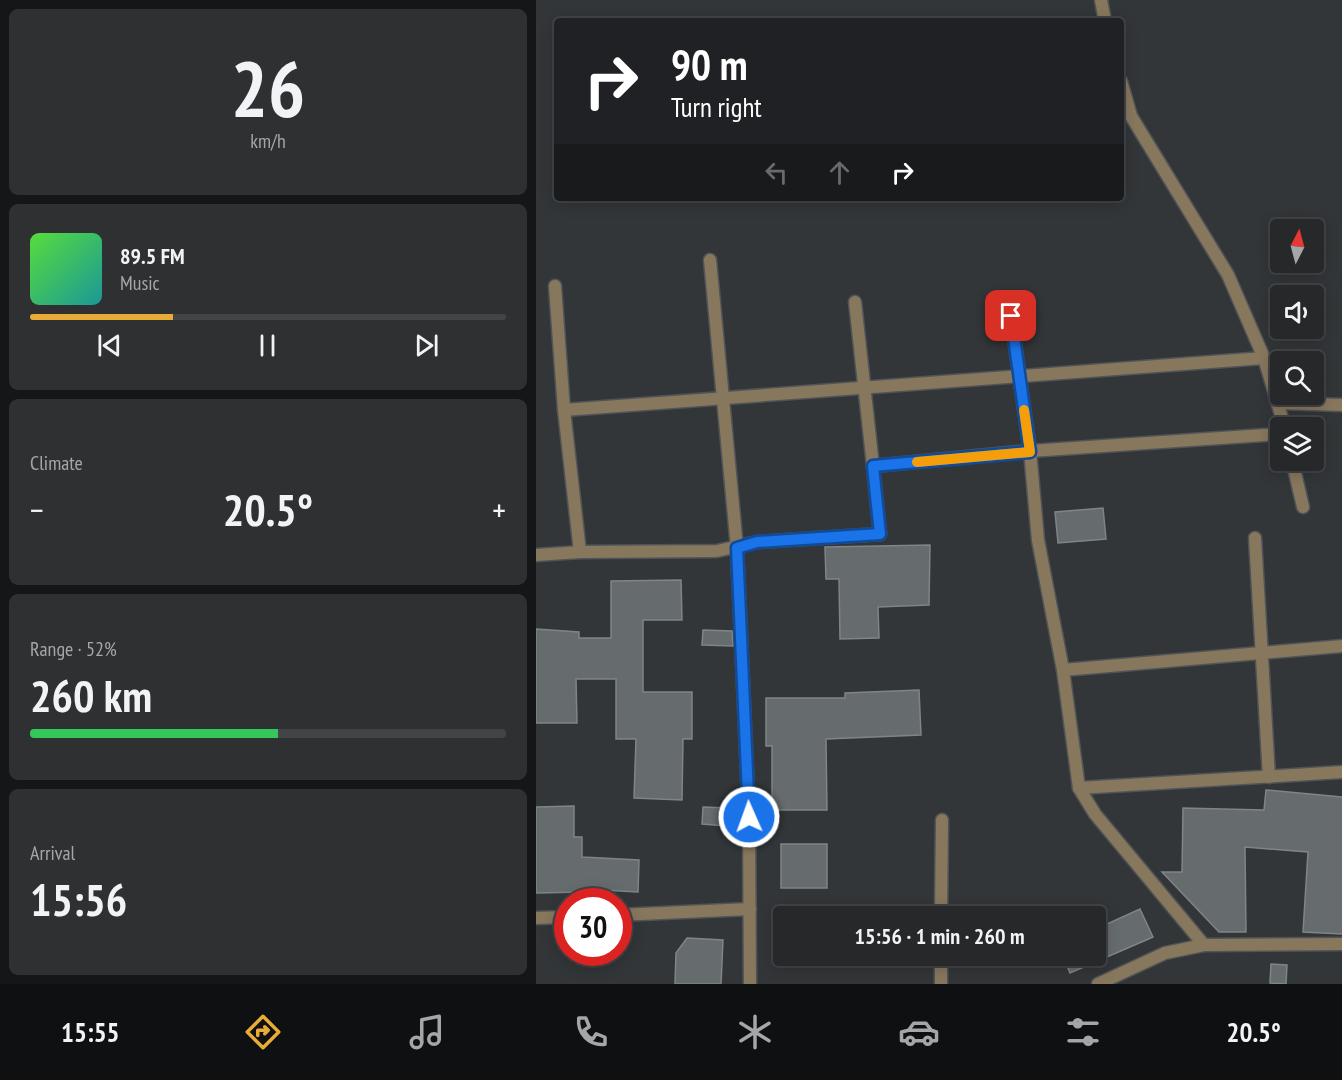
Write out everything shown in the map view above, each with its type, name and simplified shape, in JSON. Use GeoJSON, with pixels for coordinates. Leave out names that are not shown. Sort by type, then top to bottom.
{"type":"FeatureCollection","features":[{"type":"Feature","properties":{"kind":"street"},"geometry":{"type":"LineString","coordinates":[[1101,0],[1104,18]]}},
{"type":"Feature","properties":{"kind":"street"},"geometry":{"type":"LineString","coordinates":[[1124,92],[1131,116],[1228,275],[1270,377]]}},
{"type":"Feature","properties":{"kind":"street"},"geometry":{"type":"LineString","coordinates":[[710,260],[721,399],[737,548],[750,909],[750,984]]}},
{"type":"Feature","properties":{"kind":"street"},"geometry":{"type":"LineString","coordinates":[[555,286],[564,410],[580,552]]}},
{"type":"Feature","properties":{"kind":"street"},"geometry":{"type":"LineString","coordinates":[[536,555],[580,552],[717,551],[757,542],[880,534],[855,302]]}},
{"type":"Feature","properties":{"kind":"street"},"geometry":{"type":"LineString","coordinates":[[1011,316],[1030,452],[1038,540],[1063,670],[1079,788],[1095,814],[1204,945]]}},
{"type":"Feature","properties":{"kind":"street"},"geometry":{"type":"LineString","coordinates":[[564,410],[1264,358]]}},
{"type":"Feature","properties":{"kind":"street"},"geometry":{"type":"LineString","coordinates":[[1324,404],[1343,405]]}},
{"type":"Feature","properties":{"kind":"street"},"geometry":{"type":"LineString","coordinates":[[873,466],[1270,435]]}},
{"type":"Feature","properties":{"kind":"street"},"geometry":{"type":"LineString","coordinates":[[1294,471],[1302,507]]}},
{"type":"Feature","properties":{"kind":"street"},"geometry":{"type":"LineString","coordinates":[[1255,538],[1269,777]]}},
{"type":"Feature","properties":{"kind":"street"},"geometry":{"type":"LineString","coordinates":[[1063,670],[1343,646]]}},
{"type":"Feature","properties":{"kind":"street"},"geometry":{"type":"LineString","coordinates":[[1079,788],[1343,772]]}},
{"type":"Feature","properties":{"kind":"street"},"geometry":{"type":"LineString","coordinates":[[941,906],[942,820]]}},
{"type":"Feature","properties":{"kind":"street"},"geometry":{"type":"LineString","coordinates":[[632,914],[750,909]]}},
{"type":"Feature","properties":{"kind":"street"},"geometry":{"type":"LineString","coordinates":[[536,918],[554,917]]}},
{"type":"Feature","properties":{"kind":"street"},"geometry":{"type":"LineString","coordinates":[[1098,984],[1165,953],[1204,945],[1343,944]]}},
{"type":"Feature","properties":{"kind":"street"},"geometry":{"type":"LineString","coordinates":[[941,966],[941,984]]}},
{"type":"Feature","properties":{"kind":"building"},"geometry":{"type":"Polygon","coordinates":[[[1103,508],[1106,539],[1058,543],[1055,512],[1103,508]]]}},
{"type":"Feature","properties":{"kind":"building"},"geometry":{"type":"Polygon","coordinates":[[[930,545],[929,605],[878,607],[879,638],[840,639],[839,579],[826,579],[825,547],[930,545]]]}},
{"type":"Feature","properties":{"kind":"building"},"geometry":{"type":"Polygon","coordinates":[[[681,580],[682,620],[643,620],[643,692],[692,692],[692,739],[683,739],[682,800],[634,798],[636,739],[616,739],[616,679],[576,679],[577,723],[536,723],[536,629],[579,632],[579,638],[611,638],[611,581],[681,580]]]}},
{"type":"Feature","properties":{"kind":"building"},"geometry":{"type":"Polygon","coordinates":[[[703,630],[732,631],[733,646],[702,645],[703,630]]]}},
{"type":"Feature","properties":{"kind":"building"},"geometry":{"type":"Polygon","coordinates":[[[919,690],[921,735],[826,739],[827,810],[772,810],[772,746],[766,746],[766,698],[845,698],[845,693],[919,690]]]}},
{"type":"Feature","properties":{"kind":"building"},"geometry":{"type":"Polygon","coordinates":[[[1266,790],[1343,797],[1343,934],[1303,932],[1308,852],[1245,847],[1246,932],[1219,932],[1162,872],[1182,872],[1183,808],[1264,810],[1266,790]]]}},
{"type":"Feature","properties":{"kind":"building"},"geometry":{"type":"Polygon","coordinates":[[[574,806],[574,837],[582,837],[582,857],[639,860],[638,892],[632,892],[632,888],[554,888],[554,893],[536,893],[536,807],[574,806]]]}},
{"type":"Feature","properties":{"kind":"building"},"geometry":{"type":"Polygon","coordinates":[[[703,807],[728,808],[727,826],[702,824],[703,807]]]}},
{"type":"Feature","properties":{"kind":"building"},"geometry":{"type":"Polygon","coordinates":[[[781,844],[827,844],[827,888],[781,888],[781,844]]]}},
{"type":"Feature","properties":{"kind":"building"},"geometry":{"type":"Polygon","coordinates":[[[1140,909],[1153,937],[1106,957],[1106,924],[1140,909]]]}},
{"type":"Feature","properties":{"kind":"building"},"geometry":{"type":"Polygon","coordinates":[[[687,938],[723,940],[721,984],[675,984],[676,953],[687,938]]]}},
{"type":"Feature","properties":{"kind":"building"},"geometry":{"type":"Polygon","coordinates":[[[1271,964],[1287,965],[1286,984],[1270,983],[1271,964]]]}},
{"type":"Feature","properties":{"kind":"building"},"geometry":{"type":"Polygon","coordinates":[[[1067,966],[1086,966],[1070,973],[1067,966]]]}},
{"type":"Feature","properties":{"kind":"slow traffic"},"geometry":{"type":"LineString","coordinates":[[917,462],[1030,452],[1024,410]]}},
{"type":"Feature","properties":{"kind":"route"},"geometry":{"type":"LineString","coordinates":[[749,817],[737,548],[757,542],[880,534],[873,466],[1030,452],[1011,316]]}}]}
